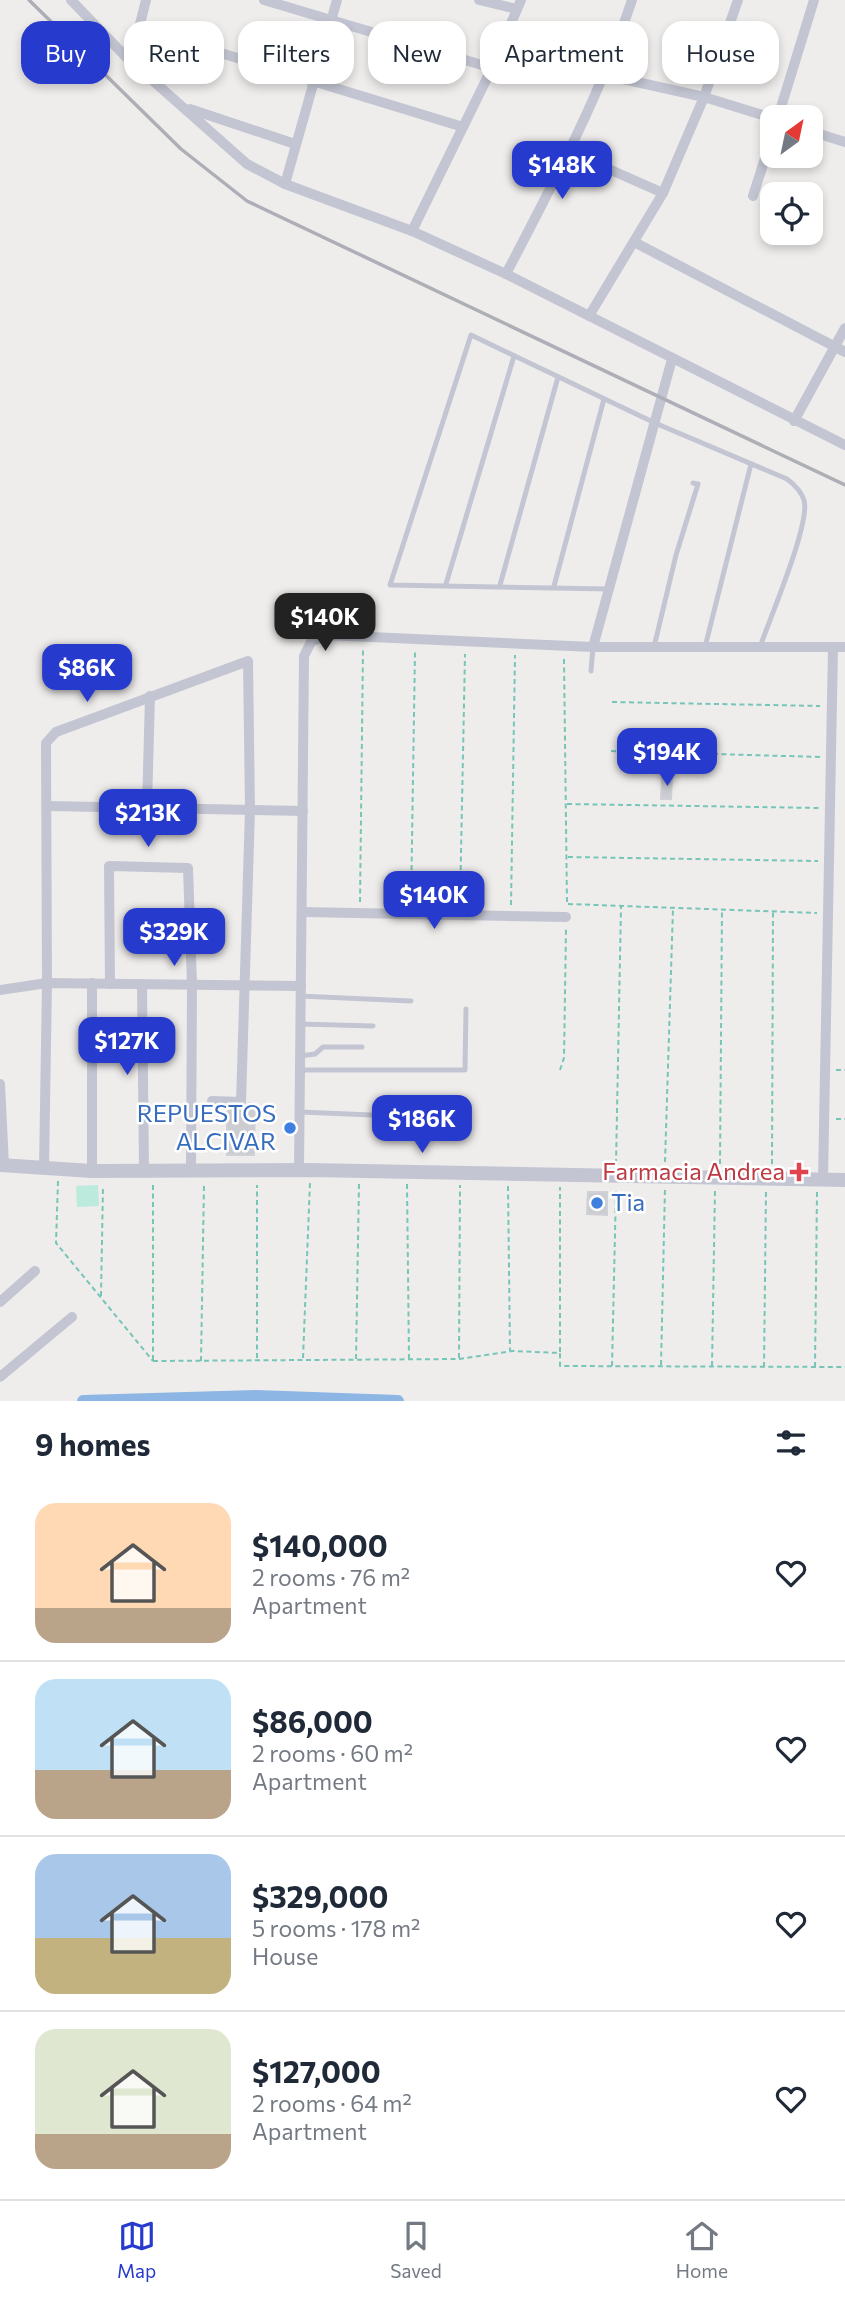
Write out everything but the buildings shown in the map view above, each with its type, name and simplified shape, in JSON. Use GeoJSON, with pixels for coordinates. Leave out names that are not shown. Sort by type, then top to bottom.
{"type":"FeatureCollection","features":[{"type":"Feature","properties":{"kind":"street"},"geometry":{"type":"LineString","coordinates":[[71,0],[124,55]]}},
{"type":"Feature","properties":{"kind":"street"},"geometry":{"type":"LineString","coordinates":[[141,21],[146,0]]}},
{"type":"Feature","properties":{"kind":"street"},"geometry":{"type":"LineString","coordinates":[[264,0],[480,64]]}},
{"type":"Feature","properties":{"kind":"street"},"geometry":{"type":"LineString","coordinates":[[331,20],[337,0]]}},
{"type":"Feature","properties":{"kind":"street"},"geometry":{"type":"LineString","coordinates":[[480,0],[519,5]]}},
{"type":"Feature","properties":{"kind":"street"},"geometry":{"type":"LineString","coordinates":[[624,21],[632,0]]}},
{"type":"Feature","properties":{"kind":"street"},"geometry":{"type":"LineString","coordinates":[[589,316],[663,193],[704,97],[738,0]]}},
{"type":"Feature","properties":{"kind":"street"},"geometry":{"type":"LineString","coordinates":[[782,105],[814,0]]}},
{"type":"Feature","properties":{"kind":"street"},"geometry":{"type":"LineString","coordinates":[[158,84],[187,108],[227,149],[247,164],[285,184],[412,231],[506,274],[845,445]]}},
{"type":"Feature","properties":{"kind":"street"},"geometry":{"type":"LineString","coordinates":[[285,184],[311,84]]}},
{"type":"Feature","properties":{"kind":"street"},"geometry":{"type":"LineString","coordinates":[[319,84],[463,127]]}},
{"type":"Feature","properties":{"kind":"street"},"geometry":{"type":"LineString","coordinates":[[412,231],[484,84]]}},
{"type":"Feature","properties":{"kind":"street"},"geometry":{"type":"LineString","coordinates":[[506,274],[570,152],[601,84]]}},
{"type":"Feature","properties":{"kind":"street"},"geometry":{"type":"LineString","coordinates":[[646,84],[704,97],[760,114]]}},
{"type":"Feature","properties":{"kind":"street"},"geometry":{"type":"LineString","coordinates":[[187,108],[295,144]]}},
{"type":"Feature","properties":{"kind":"street"},"geometry":{"type":"LineString","coordinates":[[823,135],[845,142]]}},
{"type":"Feature","properties":{"kind":"street"},"geometry":{"type":"LineString","coordinates":[[570,152],[663,193]]}},
{"type":"Feature","properties":{"kind":"street"},"geometry":{"type":"LineString","coordinates":[[753,195],[762,168]]}},
{"type":"Feature","properties":{"kind":"street"},"geometry":{"type":"LineString","coordinates":[[634,242],[840,349]]}},
{"type":"Feature","properties":{"kind":"street"},"geometry":{"type":"LineString","coordinates":[[794,421],[840,349],[845,328]]}},
{"type":"Feature","properties":{"kind":"street"},"geometry":{"type":"LineString","coordinates":[[593,647],[672,359]]}},
{"type":"Feature","properties":{"kind":"street"},"geometry":{"type":"LineString","coordinates":[[305,1170],[300,1112],[304,656],[311,642],[326,635],[593,647],[839,647],[832,706],[829,913],[820,1180]]}},
{"type":"Feature","properties":{"kind":"street"},"geometry":{"type":"LineString","coordinates":[[51,1169],[46,743],[49,737],[150,696],[248,661],[250,810],[241,1102],[212,1101]]}},
{"type":"Feature","properties":{"kind":"street"},"geometry":{"type":"LineString","coordinates":[[147,807],[150,696]]}},
{"type":"Feature","properties":{"kind":"street"},"geometry":{"type":"LineString","coordinates":[[48,806],[303,811]]}},
{"type":"Feature","properties":{"kind":"street"},"geometry":{"type":"LineString","coordinates":[[110,984],[107,869],[112,864],[188,868],[197,1170]]}},
{"type":"Feature","properties":{"kind":"street"},"geometry":{"type":"LineString","coordinates":[[303,912],[566,917]]}},
{"type":"Feature","properties":{"kind":"street"},"geometry":{"type":"LineString","coordinates":[[0,990],[47,983],[92,983],[244,985],[300,991]]}},
{"type":"Feature","properties":{"kind":"street"},"geometry":{"type":"LineString","coordinates":[[92,983],[98,1171]]}},
{"type":"Feature","properties":{"kind":"street"},"geometry":{"type":"LineString","coordinates":[[142,984],[149,1170]]}},
{"type":"Feature","properties":{"kind":"street"},"geometry":{"type":"LineString","coordinates":[[0,1084],[2,1165],[98,1171],[305,1170],[508,1174],[550,1171],[616,1176],[845,1180]]}},
{"type":"Feature","properties":{"kind":"street"},"geometry":{"type":"LineString","coordinates":[[0,1302],[35,1271]]}},
{"type":"Feature","properties":{"kind":"street"},"geometry":{"type":"LineString","coordinates":[[0,1377],[72,1317]]}},
{"type":"Feature","properties":{"kind":"lane"},"geometry":{"type":"LineString","coordinates":[[609,589],[390,584],[471,335],[655,423],[788,479],[798,488],[805,502],[802,528],[760,647]]}},
{"type":"Feature","properties":{"kind":"lane"},"geometry":{"type":"LineString","coordinates":[[446,584],[514,356]]}},
{"type":"Feature","properties":{"kind":"lane"},"geometry":{"type":"LineString","coordinates":[[500,585],[558,377]]}},
{"type":"Feature","properties":{"kind":"lane"},"geometry":{"type":"LineString","coordinates":[[554,586],[604,399]]}},
{"type":"Feature","properties":{"kind":"lane"},"geometry":{"type":"LineString","coordinates":[[705,648],[751,464]]}},
{"type":"Feature","properties":{"kind":"lane"},"geometry":{"type":"LineString","coordinates":[[654,648],[698,484],[693,483]]}},
{"type":"Feature","properties":{"kind":"lane"},"geometry":{"type":"LineString","coordinates":[[592,671],[593,647]]}},
{"type":"Feature","properties":{"kind":"lane"},"geometry":{"type":"LineString","coordinates":[[300,991],[411,1001]]}},
{"type":"Feature","properties":{"kind":"lane"},"geometry":{"type":"LineString","coordinates":[[300,1070],[466,1070],[466,1009]]}},
{"type":"Feature","properties":{"kind":"lane"},"geometry":{"type":"LineString","coordinates":[[300,1024],[373,1026]]}},
{"type":"Feature","properties":{"kind":"lane"},"geometry":{"type":"LineString","coordinates":[[300,1056],[315,1054],[323,1047],[362,1047]]}},
{"type":"Feature","properties":{"kind":"lane"},"geometry":{"type":"LineString","coordinates":[[300,1112],[444,1118]]}},
{"type":"Feature","properties":{"kind":"path"},"geometry":{"type":"LineString","coordinates":[[360,914],[363,637]]}},
{"type":"Feature","properties":{"kind":"path"},"geometry":{"type":"LineString","coordinates":[[411,915],[415,639]]}},
{"type":"Feature","properties":{"kind":"path"},"geometry":{"type":"LineString","coordinates":[[460,915],[465,642]]}},
{"type":"Feature","properties":{"kind":"path"},"geometry":{"type":"LineString","coordinates":[[511,916],[515,644]]}},
{"type":"Feature","properties":{"kind":"path"},"geometry":{"type":"LineString","coordinates":[[560,1070],[564,1058],[567,904],[564,646]]}},
{"type":"Feature","properties":{"kind":"path"},"geometry":{"type":"LineString","coordinates":[[612,702],[832,706]]}},
{"type":"Feature","properties":{"kind":"path"},"geometry":{"type":"LineString","coordinates":[[611,751],[831,757]]}},
{"type":"Feature","properties":{"kind":"path"},"geometry":{"type":"LineString","coordinates":[[565,804],[830,808]]}},
{"type":"Feature","properties":{"kind":"path"},"geometry":{"type":"LineString","coordinates":[[566,857],[830,862]]}},
{"type":"Feature","properties":{"kind":"path"},"geometry":{"type":"LineString","coordinates":[[567,904],[829,913]]}},
{"type":"Feature","properties":{"kind":"path"},"geometry":{"type":"LineString","coordinates":[[612,1366],[621,906]]}},
{"type":"Feature","properties":{"kind":"path"},"geometry":{"type":"LineString","coordinates":[[661,1367],[673,908]]}},
{"type":"Feature","properties":{"kind":"path"},"geometry":{"type":"LineString","coordinates":[[712,1367],[722,909]]}},
{"type":"Feature","properties":{"kind":"path"},"geometry":{"type":"LineString","coordinates":[[764,1367],[773,911]]}},
{"type":"Feature","properties":{"kind":"path"},"geometry":{"type":"LineString","coordinates":[[51,1169],[56,1243],[153,1362]]}},
{"type":"Feature","properties":{"kind":"path"},"geometry":{"type":"LineString","coordinates":[[149,1170],[153,1362]]}},
{"type":"Feature","properties":{"kind":"path"},"geometry":{"type":"LineString","coordinates":[[197,1170],[201,1361]]}},
{"type":"Feature","properties":{"kind":"path"},"geometry":{"type":"LineString","coordinates":[[257,1170],[257,1360]]}},
{"type":"Feature","properties":{"kind":"path"},"geometry":{"type":"LineString","coordinates":[[303,1359],[305,1170]]}},
{"type":"Feature","properties":{"kind":"path"},"geometry":{"type":"LineString","coordinates":[[98,1171],[102,1298]]}},
{"type":"Feature","properties":{"kind":"path"},"geometry":{"type":"LineString","coordinates":[[356,1359],[359,1171]]}},
{"type":"Feature","properties":{"kind":"path"},"geometry":{"type":"LineString","coordinates":[[550,1171],[560,1366],[845,1367]]}},
{"type":"Feature","properties":{"kind":"path"},"geometry":{"type":"LineString","coordinates":[[407,1172],[409,1359]]}},
{"type":"Feature","properties":{"kind":"path"},"geometry":{"type":"LineString","coordinates":[[459,1359],[460,1173]]}},
{"type":"Feature","properties":{"kind":"path"},"geometry":{"type":"LineString","coordinates":[[508,1174],[510,1351]]}},
{"type":"Feature","properties":{"kind":"path"},"geometry":{"type":"LineString","coordinates":[[815,1367],[820,1180]]}},
{"type":"Feature","properties":{"kind":"path"},"geometry":{"type":"LineString","coordinates":[[153,1362],[459,1359],[510,1351],[560,1353]]}},
{"type":"Feature","properties":{"kind":"green space"},"geometry":{"type":"Polygon","coordinates":[[[98,1185],[99,1206],[77,1207],[76,1186],[98,1185]]]}},
{"type":"Feature","properties":{"kind":"waterway"},"geometry":{"type":"LineString","coordinates":[[83,1401],[256,1396],[398,1401]]}},
{"type":"Feature","properties":{"kind":"railway"},"geometry":{"type":"LineString","coordinates":[[29,0],[181,149],[247,201],[845,485]]}},
{"type":"Feature","properties":{"kind":"place","name":"REPUESTOS ALCIVAR"},"geometry":{"type":"Point","coordinates":[290,1128]}},
{"type":"Feature","properties":{"kind":"place","name":"Farmacia Andrea"},"geometry":{"type":"Point","coordinates":[799,1172]}},
{"type":"Feature","properties":{"kind":"place","name":"Tia"},"geometry":{"type":"Point","coordinates":[597,1203]}}]}
